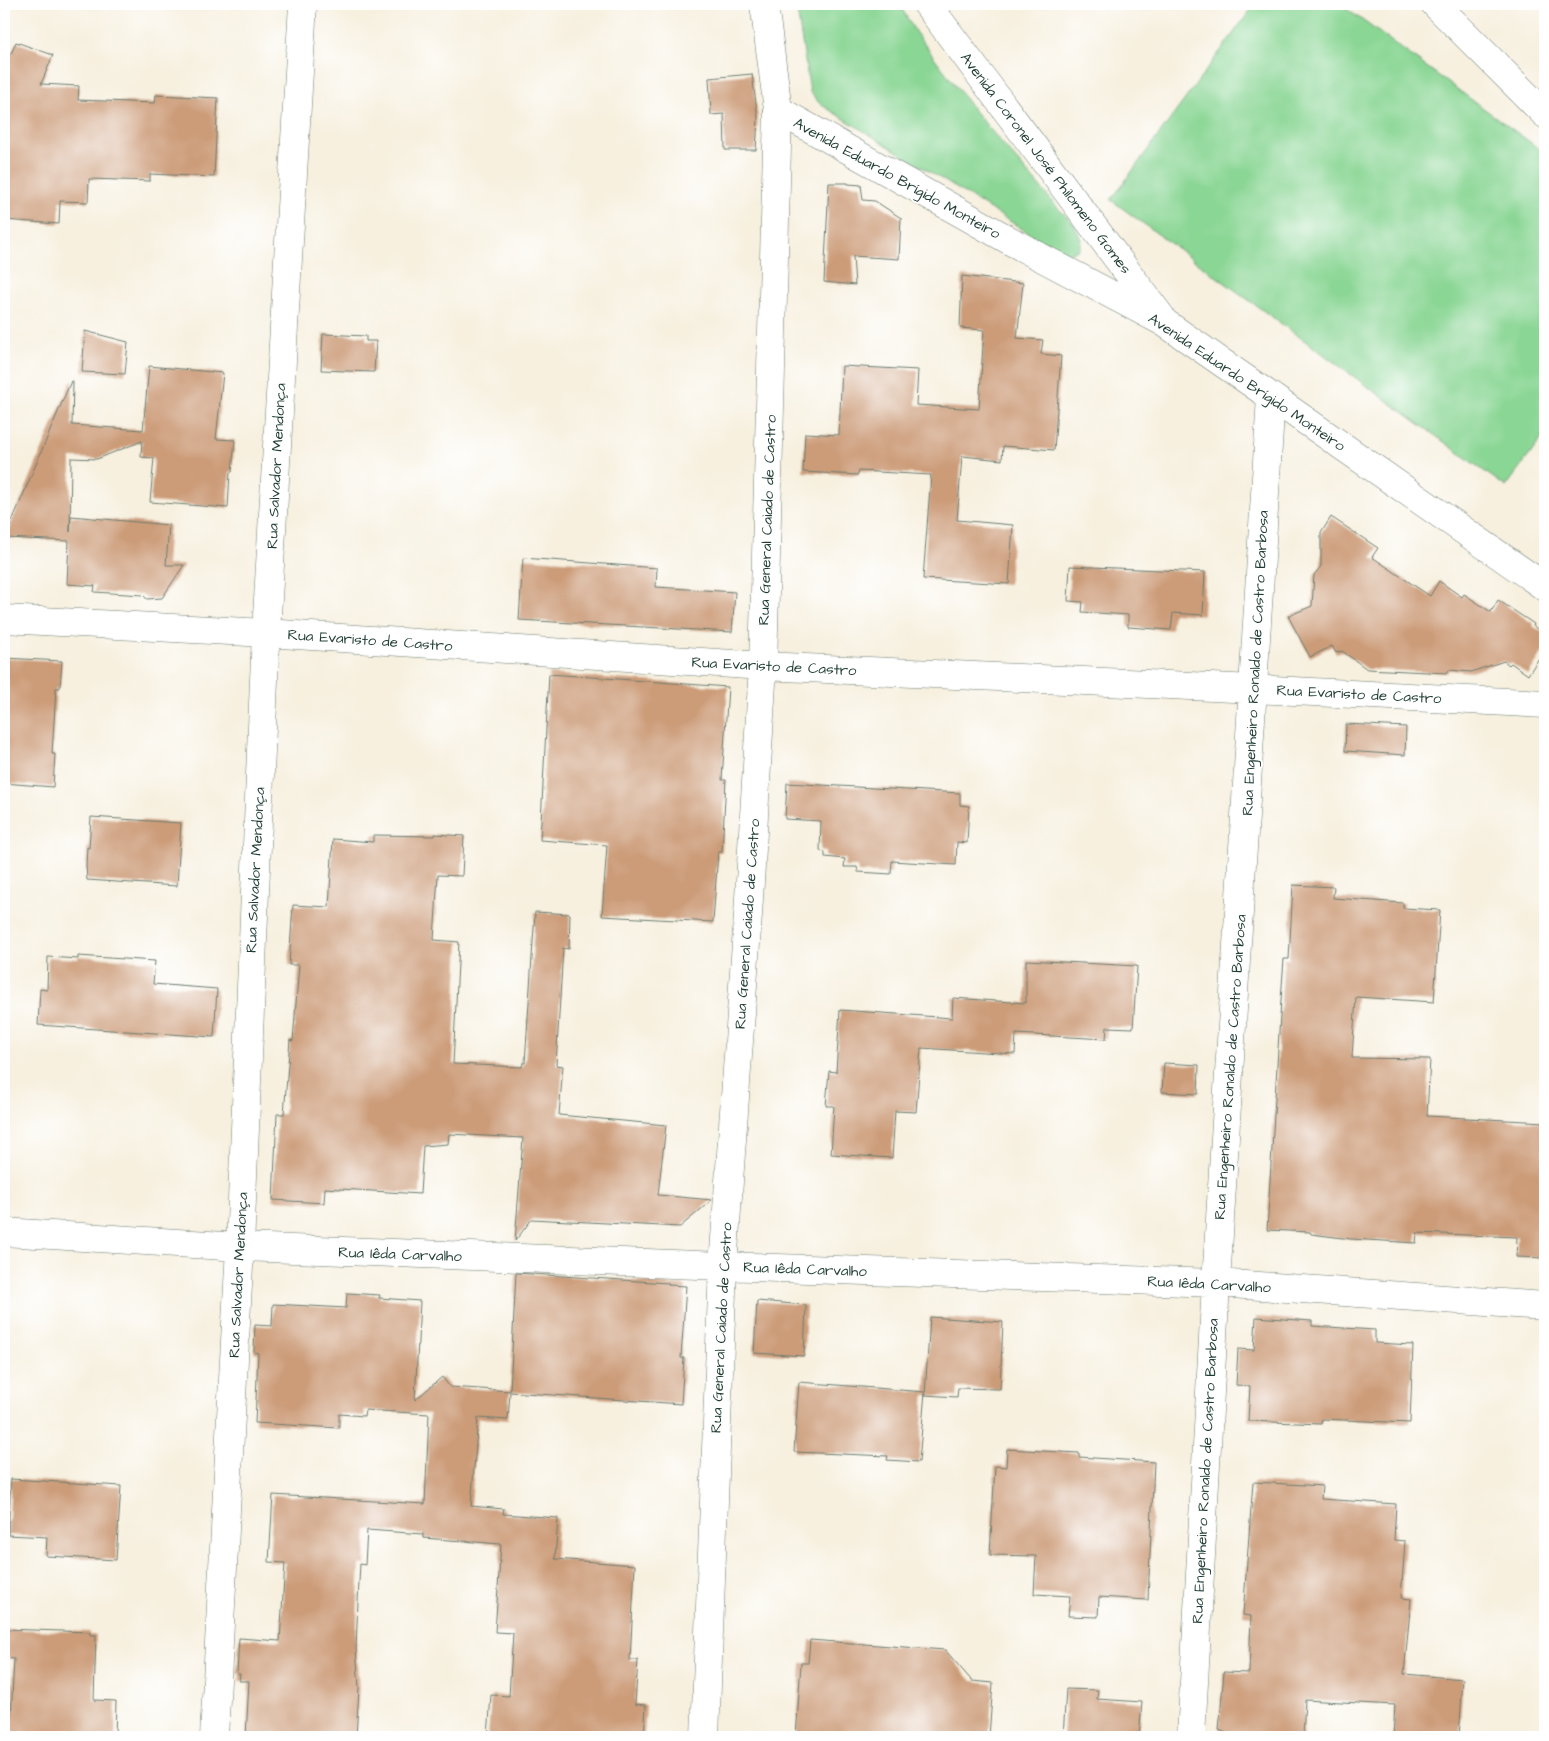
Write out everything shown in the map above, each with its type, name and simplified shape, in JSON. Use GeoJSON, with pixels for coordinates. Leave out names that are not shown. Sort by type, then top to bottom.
{"type":"FeatureCollection","features":[{"type":"Feature","properties":{"kind":"street","name":"Rua Salvador Mendonça"},"geometry":{"type":"LineString","coordinates":[[214,1737],[240,1247],[266,633],[304,4]]}},
{"type":"Feature","properties":{"kind":"street"},"geometry":{"type":"LineString","coordinates":[[764,4],[778,110]]}},
{"type":"Feature","properties":{"kind":"street","name":"Avenida Coronel José Philomeno Gomes"},"geometry":{"type":"LineString","coordinates":[[927,4],[1164,323]]}},
{"type":"Feature","properties":{"kind":"street"},"geometry":{"type":"LineString","coordinates":[[1435,4],[1545,114]]}},
{"type":"Feature","properties":{"kind":"street","name":"Avenida Eduardo Brígido Monteiro"},"geometry":{"type":"LineString","coordinates":[[778,110],[1016,244],[1164,323],[1545,586]]}},
{"type":"Feature","properties":{"kind":"street","name":"Rua General Caiado de Castro"},"geometry":{"type":"LineString","coordinates":[[705,1737],[723,1266],[763,666],[778,110]]}},
{"type":"Feature","properties":{"kind":"street","name":"Rua Engenheiro Ronaldo de Castro Barbosa"},"geometry":{"type":"LineString","coordinates":[[1190,1737],[1271,397]]}},
{"type":"Feature","properties":{"kind":"street","name":"Rua Evaristo de Castro"},"geometry":{"type":"LineString","coordinates":[[4,619],[266,633],[763,666],[1254,688],[1545,704]]}},
{"type":"Feature","properties":{"kind":"street","name":"Rua Iêda Carvalho"},"geometry":{"type":"LineString","coordinates":[[4,1232],[240,1247],[1216,1283],[1545,1306]]}},
{"type":"Feature","properties":{"kind":"green space"},"geometry":{"type":"Polygon","coordinates":[[[796,4],[899,4],[916,33],[976,113],[1073,223],[1081,239],[1078,250],[1065,254],[1058,251],[820,104],[810,92],[796,4]]]}},
{"type":"Feature","properties":{"kind":"green space"},"geometry":{"type":"Polygon","coordinates":[[[1255,4],[1340,4],[1545,153],[1545,434],[1506,487],[1111,200],[1255,4]]]}},
{"type":"Feature","properties":{"kind":"building"},"geometry":{"type":"Polygon","coordinates":[[[16,42],[53,55],[41,84],[79,86],[78,100],[155,103],[156,95],[218,98],[214,177],[150,174],[150,181],[89,179],[88,202],[60,201],[59,224],[4,220],[4,51],[11,54],[16,42]]]}},
{"type":"Feature","properties":{"kind":"building"},"geometry":{"type":"Polygon","coordinates":[[[752,74],[758,118],[756,150],[725,150],[724,114],[711,115],[709,78],[752,74]]]}},
{"type":"Feature","properties":{"kind":"building"},"geometry":{"type":"Polygon","coordinates":[[[829,183],[861,185],[863,200],[875,201],[901,218],[899,259],[853,256],[855,285],[824,282],[829,183]]]}},
{"type":"Feature","properties":{"kind":"building"},"geometry":{"type":"Polygon","coordinates":[[[962,276],[1023,283],[1017,338],[1043,340],[1041,354],[1061,356],[1054,450],[1003,446],[1002,460],[962,456],[957,520],[1013,525],[1009,584],[923,579],[931,475],[859,471],[858,475],[803,472],[805,433],[839,435],[842,366],[918,370],[916,405],[979,409],[984,330],[960,328],[962,276]]]}},
{"type":"Feature","properties":{"kind":"building"},"geometry":{"type":"Polygon","coordinates":[[[85,331],[128,342],[125,374],[82,372],[85,331]]]}},
{"type":"Feature","properties":{"kind":"building"},"geometry":{"type":"Polygon","coordinates":[[[323,334],[366,336],[366,341],[376,341],[374,372],[321,370],[323,334]]]}},
{"type":"Feature","properties":{"kind":"building"},"geometry":{"type":"Polygon","coordinates":[[[149,366],[223,373],[216,439],[235,440],[232,472],[230,472],[228,508],[150,502],[154,458],[141,457],[142,441],[97,459],[71,458],[70,532],[71,516],[169,525],[166,565],[184,565],[162,598],[147,599],[143,595],[94,592],[95,586],[67,584],[69,541],[5,538],[71,381],[73,381],[72,425],[143,430],[149,366]]]}},
{"type":"Feature","properties":{"kind":"building"},"geometry":{"type":"Polygon","coordinates":[[[1331,517],[1378,548],[1372,557],[1430,596],[1439,581],[1462,597],[1464,594],[1491,612],[1498,600],[1534,624],[1533,626],[1545,634],[1545,649],[1528,675],[1511,663],[1509,665],[1504,661],[1471,672],[1449,670],[1447,673],[1367,669],[1342,651],[1336,653],[1332,646],[1310,657],[1288,616],[1312,606],[1314,575],[1321,566],[1321,533],[1331,517]]]}},
{"type":"Feature","properties":{"kind":"building"},"geometry":{"type":"Polygon","coordinates":[[[523,558],[657,568],[656,587],[735,592],[732,632],[519,620],[523,558]]]}},
{"type":"Feature","properties":{"kind":"building"},"geometry":{"type":"Polygon","coordinates":[[[1070,566],[1205,572],[1203,615],[1173,613],[1171,630],[1128,627],[1128,615],[1082,612],[1083,602],[1068,601],[1070,566]]]}},
{"type":"Feature","properties":{"kind":"building"},"geometry":{"type":"Polygon","coordinates":[[[4,658],[62,661],[60,688],[56,688],[52,754],[55,754],[53,787],[4,783],[4,658]]]}},
{"type":"Feature","properties":{"kind":"building"},"geometry":{"type":"Polygon","coordinates":[[[549,674],[728,687],[722,780],[726,780],[722,852],[718,852],[713,922],[602,916],[607,845],[540,840],[549,674]]]}},
{"type":"Feature","properties":{"kind":"building"},"geometry":{"type":"Polygon","coordinates":[[[1346,724],[1406,727],[1405,755],[1345,751],[1346,724]]]}},
{"type":"Feature","properties":{"kind":"building"},"geometry":{"type":"Polygon","coordinates":[[[787,783],[960,793],[960,805],[969,806],[967,843],[957,842],[956,865],[892,861],[891,874],[858,872],[857,867],[844,867],[845,859],[825,857],[825,852],[820,851],[821,821],[785,819],[787,783]]]}},
{"type":"Feature","properties":{"kind":"building"},"geometry":{"type":"Polygon","coordinates":[[[91,817],[181,823],[177,886],[87,880],[87,847],[89,848],[91,817]]]}},
{"type":"Feature","properties":{"kind":"building"},"geometry":{"type":"Polygon","coordinates":[[[435,834],[464,836],[462,876],[438,875],[434,940],[459,942],[453,1064],[522,1067],[523,1063],[525,1063],[535,912],[570,914],[569,949],[563,948],[556,1065],[563,1066],[559,1115],[666,1125],[658,1195],[712,1200],[680,1227],[532,1219],[515,1241],[523,1138],[449,1134],[448,1144],[423,1146],[420,1194],[325,1188],[324,1203],[273,1200],[277,1114],[284,1114],[290,1040],[293,1041],[299,965],[289,965],[293,905],[329,907],[333,839],[373,842],[373,835],[435,836],[435,834]]]}},
{"type":"Feature","properties":{"kind":"building"},"geometry":{"type":"Polygon","coordinates":[[[1293,885],[1334,887],[1333,898],[1403,903],[1403,908],[1440,910],[1434,1002],[1356,997],[1352,1058],[1430,1059],[1427,1116],[1545,1122],[1545,1258],[1516,1257],[1517,1237],[1417,1233],[1416,1243],[1351,1239],[1311,1234],[1310,1232],[1267,1230],[1284,959],[1289,959],[1293,885]]]}},
{"type":"Feature","properties":{"kind":"building"},"geometry":{"type":"Polygon","coordinates":[[[78,956],[155,961],[153,984],[217,989],[214,1037],[38,1025],[40,989],[47,990],[48,957],[78,959],[78,956]]]}},
{"type":"Feature","properties":{"kind":"building"},"geometry":{"type":"Polygon","coordinates":[[[1026,960],[1137,966],[1133,1028],[1107,1027],[1106,1039],[1016,1034],[1015,1054],[921,1048],[916,1112],[895,1111],[892,1158],[831,1154],[834,1106],[826,1106],[829,1071],[836,1072],[840,1010],[952,1018],[953,998],[1026,1003],[1026,960]]]}},
{"type":"Feature","properties":{"kind":"building"},"geometry":{"type":"Polygon","coordinates":[[[1164,1063],[1199,1065],[1198,1094],[1162,1092],[1164,1063]]]}},
{"type":"Feature","properties":{"kind":"building"},"geometry":{"type":"Polygon","coordinates":[[[516,1273],[668,1283],[668,1285],[686,1286],[681,1358],[684,1358],[681,1404],[510,1392],[508,1420],[478,1418],[471,1506],[504,1509],[503,1514],[558,1518],[555,1559],[635,1565],[630,1660],[638,1660],[635,1704],[646,1705],[644,1737],[488,1737],[491,1695],[509,1696],[513,1633],[495,1632],[501,1544],[423,1538],[423,1534],[367,1530],[365,1565],[360,1564],[358,1601],[356,1648],[359,1688],[356,1737],[246,1737],[249,1681],[239,1681],[240,1674],[237,1674],[239,1638],[280,1641],[285,1563],[269,1562],[273,1495],[425,1504],[429,1414],[365,1410],[364,1416],[339,1414],[339,1428],[255,1423],[258,1353],[254,1352],[255,1325],[272,1326],[273,1304],[346,1308],[347,1293],[380,1295],[379,1298],[420,1301],[415,1400],[442,1377],[450,1387],[510,1391],[516,1273]]]}},
{"type":"Feature","properties":{"kind":"building"},"geometry":{"type":"Polygon","coordinates":[[[757,1301],[806,1305],[804,1356],[754,1353],[757,1301]]]}},
{"type":"Feature","properties":{"kind":"building"},"geometry":{"type":"Polygon","coordinates":[[[930,1317],[1003,1322],[1000,1389],[958,1388],[957,1397],[925,1395],[930,1317]]]}},
{"type":"Feature","properties":{"kind":"building"},"geometry":{"type":"Polygon","coordinates":[[[1256,1317],[1312,1321],[1312,1326],[1375,1330],[1375,1343],[1413,1345],[1410,1423],[1322,1419],[1321,1424],[1248,1421],[1250,1386],[1236,1385],[1238,1349],[1254,1350],[1256,1317]]]}},
{"type":"Feature","properties":{"kind":"building"},"geometry":{"type":"Polygon","coordinates":[[[799,1382],[925,1392],[919,1462],[887,1460],[888,1456],[794,1452],[799,1382]]]}},
{"type":"Feature","properties":{"kind":"building"},"geometry":{"type":"Polygon","coordinates":[[[1007,1449],[1079,1453],[1079,1457],[1154,1462],[1148,1600],[1099,1597],[1098,1617],[1068,1616],[1070,1596],[1034,1594],[1036,1556],[990,1555],[995,1466],[1006,1467],[1007,1449]]]}},
{"type":"Feature","properties":{"kind":"building"},"geometry":{"type":"Polygon","coordinates":[[[11,1479],[121,1486],[116,1560],[46,1556],[47,1537],[8,1535],[11,1479]]]}},
{"type":"Feature","properties":{"kind":"building"},"geometry":{"type":"Polygon","coordinates":[[[1253,1482],[1322,1486],[1321,1499],[1396,1504],[1394,1540],[1405,1541],[1401,1598],[1411,1599],[1404,1674],[1463,1679],[1459,1737],[1393,1737],[1395,1705],[1305,1700],[1303,1737],[1236,1737],[1219,1730],[1224,1672],[1249,1673],[1251,1616],[1243,1615],[1253,1482]]]}},
{"type":"Feature","properties":{"kind":"building"},"geometry":{"type":"Polygon","coordinates":[[[4,1629],[90,1632],[90,1635],[96,1635],[94,1700],[116,1701],[115,1737],[10,1737],[14,1659],[4,1658],[4,1629]]]}},
{"type":"Feature","properties":{"kind":"building"},"geometry":{"type":"Polygon","coordinates":[[[810,1640],[945,1650],[972,1681],[993,1683],[989,1737],[796,1737],[801,1663],[808,1663],[810,1640]]]}},
{"type":"Feature","properties":{"kind":"building"},"geometry":{"type":"Polygon","coordinates":[[[1066,1689],[1098,1690],[1097,1699],[1142,1702],[1139,1737],[1063,1737],[1066,1689]]]}}]}
